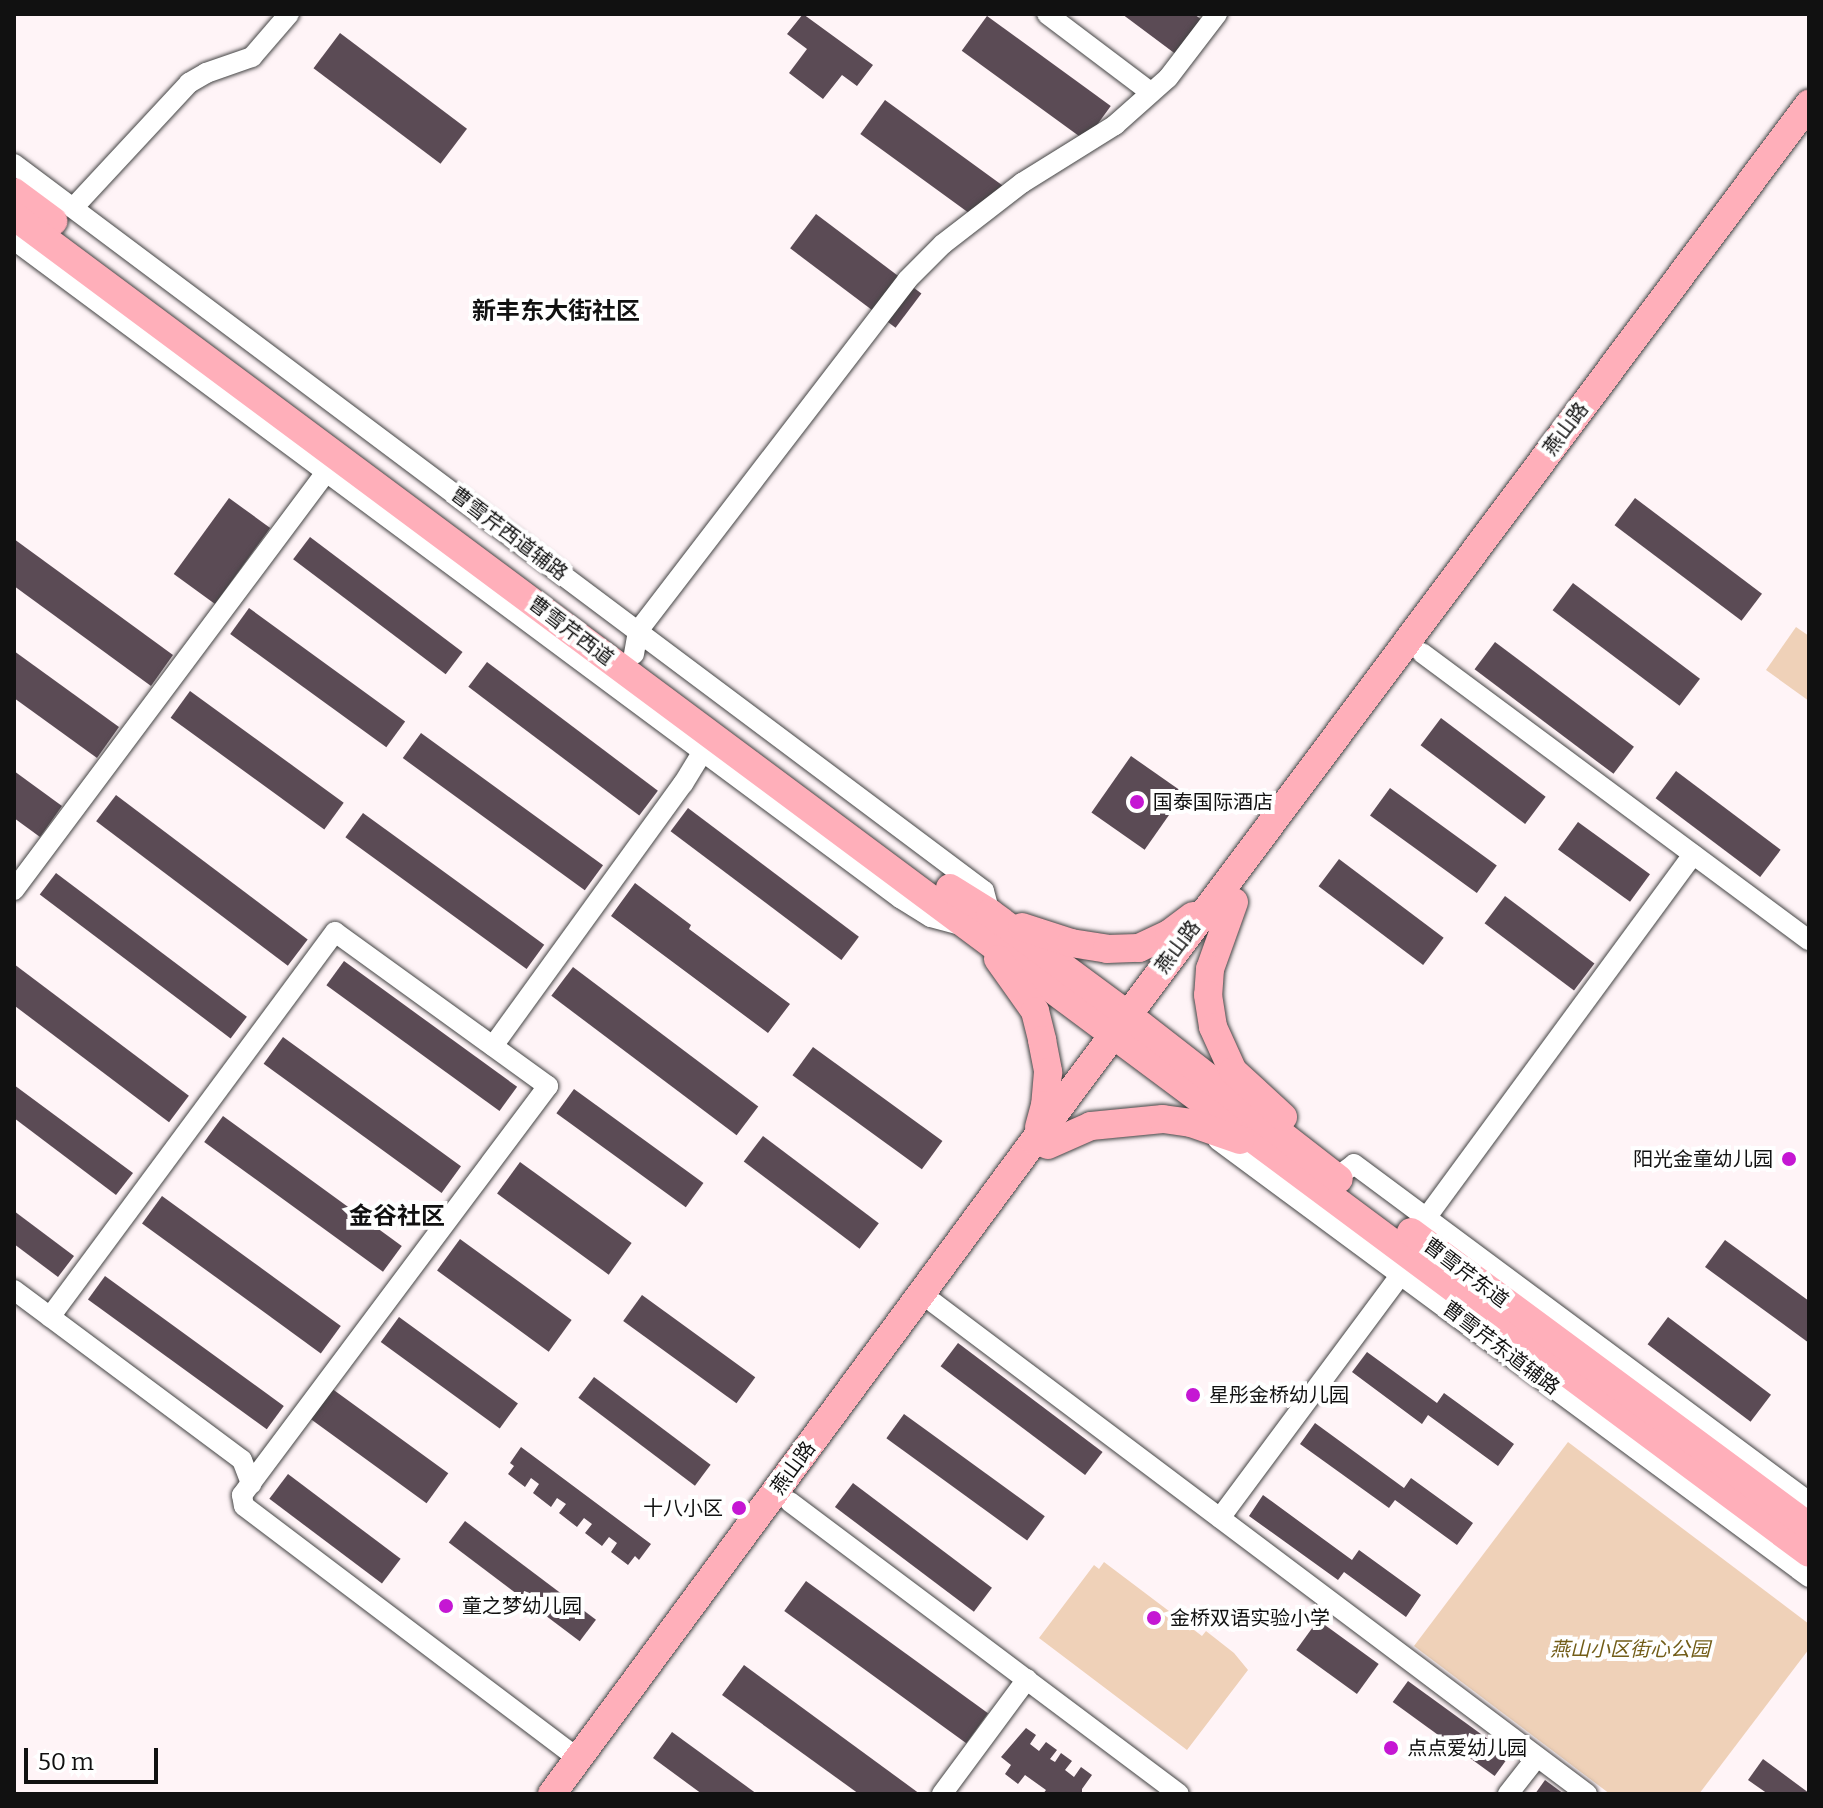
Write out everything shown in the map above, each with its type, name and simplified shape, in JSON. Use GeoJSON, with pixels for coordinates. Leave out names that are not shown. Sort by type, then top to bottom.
{"type":"FeatureCollection","features":[{"type":"Feature","properties":{"kind":"main road","name":"燕山路"},"geometry":{"type":"LineString","coordinates":[[552,1794],[1128,1031],[1809,104]]}},
{"type":"Feature","properties":{"kind":"main road","name":"燕山路"},"geometry":{"type":"LineString","coordinates":[[1223,902],[1422,653],[1809,130]]}},
{"type":"Feature","properties":{"kind":"main road","name":"曹雪芹西道"},"geometry":{"type":"LineString","coordinates":[[14,192],[636,642],[973,906],[981,920]]}},
{"type":"Feature","properties":{"kind":"main road","name":"曹雪芹西道"},"geometry":{"type":"LineString","coordinates":[[14,216],[708,744],[981,920],[1128,1031]]}},
{"type":"Feature","properties":{"kind":"main road"},"geometry":{"type":"LineString","coordinates":[[981,920],[1071,943],[1107,949],[1139,948],[1223,902]]}},
{"type":"Feature","properties":{"kind":"main road"},"geometry":{"type":"LineString","coordinates":[[1223,902],[1210,969],[1211,1016],[1222,1052],[1233,1071],[1345,1171]]}},
{"type":"Feature","properties":{"kind":"main road"},"geometry":{"type":"LineString","coordinates":[[981,920],[1035,1011],[1048,1072],[1041,1143],[1091,1126],[1163,1119],[1191,1123],[1267,1149]]}},
{"type":"Feature","properties":{"kind":"main road","name":"曹雪芹东道"},"geometry":{"type":"LineString","coordinates":[[1128,1031],[1267,1149],[1809,1553]]}},
{"type":"Feature","properties":{"kind":"main road","name":"曹雪芹东道"},"geometry":{"type":"LineString","coordinates":[[1128,1031],[1345,1171],[1809,1527]]}},
{"type":"Feature","properties":{"kind":"main road","name":"燕山路"},"geometry":{"type":"LineString","coordinates":[[569,1794],[790,1502],[934,1303],[1041,1143]]}},
{"type":"Feature","properties":{"kind":"street"},"geometry":{"type":"LineString","coordinates":[[73,208],[189,83],[206,73],[252,57],[289,14]]}},
{"type":"Feature","properties":{"kind":"street"},"geometry":{"type":"LineString","coordinates":[[1047,14],[1150,92]]}},
{"type":"Feature","properties":{"kind":"street"},"geometry":{"type":"LineString","coordinates":[[636,642],[907,280],[943,244],[1022,183],[1115,125],[1168,78],[1217,14]]}},
{"type":"Feature","properties":{"kind":"street","name":"曹雪芹西道辅路"},"geometry":{"type":"LineString","coordinates":[[14,164],[636,642]]}},
{"type":"Feature","properties":{"kind":"street"},"geometry":{"type":"LineString","coordinates":[[14,240],[327,471],[708,744],[493,1046]]}},
{"type":"Feature","properties":{"kind":"street"},"geometry":{"type":"LineString","coordinates":[[14,890],[327,471]]}},
{"type":"Feature","properties":{"kind":"street"},"geometry":{"type":"LineString","coordinates":[[1422,653],[1809,938]]}},
{"type":"Feature","properties":{"kind":"street"},"geometry":{"type":"LineString","coordinates":[[1426,1218],[1693,854]]}},
{"type":"Feature","properties":{"kind":"street"},"geometry":{"type":"LineString","coordinates":[[50,1317],[335,932],[548,1086],[242,1495],[244,1506],[579,1759]]}},
{"type":"Feature","properties":{"kind":"street","name":"曹雪芹东道辅路"},"geometry":{"type":"LineString","coordinates":[[1191,1123],[1236,1150],[1809,1577]]}},
{"type":"Feature","properties":{"kind":"street"},"geometry":{"type":"LineString","coordinates":[[1345,1171],[1426,1218],[1809,1502]]}},
{"type":"Feature","properties":{"kind":"street"},"geometry":{"type":"LineString","coordinates":[[1220,1518],[1401,1274]]}},
{"type":"Feature","properties":{"kind":"street"},"geometry":{"type":"LineString","coordinates":[[14,1290],[242,1460],[251,1484]]}},
{"type":"Feature","properties":{"kind":"street"},"geometry":{"type":"LineString","coordinates":[[934,1303],[1587,1794]]}},
{"type":"Feature","properties":{"kind":"street"},"geometry":{"type":"LineString","coordinates":[[790,1502],[1179,1794]]}},
{"type":"Feature","properties":{"kind":"street"},"geometry":{"type":"LineString","coordinates":[[942,1794],[1027,1679]]}},
{"type":"Feature","properties":{"kind":"street"},"geometry":{"type":"LineString","coordinates":[[1508,1794],[1537,1757]]}},
{"type":"Feature","properties":{"kind":"green space"},"geometry":{"type":"Polygon","coordinates":[[[1796,627],[1809,636],[1809,701],[1766,670],[1796,627]]]}},
{"type":"Feature","properties":{"kind":"green space","name":"燕山小区街心公园"},"geometry":{"type":"Polygon","coordinates":[[[1568,1442],[1809,1624],[1809,1649],[1699,1794],[1610,1794],[1414,1646],[1568,1442]]]}},
{"type":"Feature","properties":{"kind":"green space"},"geometry":{"type":"Polygon","coordinates":[[[1104,1562],[1202,1636],[1206,1631],[1234,1653],[1248,1670],[1187,1750],[1039,1638],[1094,1565],[1099,1569],[1104,1562]]]}},
{"type":"Feature","properties":{"kind":"building"},"geometry":{"type":"Polygon","coordinates":[[[803,14],[873,65],[857,86],[842,75],[823,99],[789,73],[807,49],[787,34],[803,14]]]}},
{"type":"Feature","properties":{"kind":"building"},"geometry":{"type":"Polygon","coordinates":[[[1122,14],[1194,14],[1214,29],[1189,64],[1122,14]]]}},
{"type":"Feature","properties":{"kind":"building"},"geometry":{"type":"Polygon","coordinates":[[[987,16],[1111,106],[1086,141],[962,51],[987,16]]]}},
{"type":"Feature","properties":{"kind":"building"},"geometry":{"type":"Polygon","coordinates":[[[340,33],[467,129],[441,164],[314,68],[340,33]]]}},
{"type":"Feature","properties":{"kind":"building"},"geometry":{"type":"Polygon","coordinates":[[[885,100],[1009,190],[984,224],[860,134],[885,100]]]}},
{"type":"Feature","properties":{"kind":"building"},"geometry":{"type":"Polygon","coordinates":[[[816,214],[921,293],[896,328],[790,248],[816,214]]]}},
{"type":"Feature","properties":{"kind":"building"},"geometry":{"type":"Polygon","coordinates":[[[229,498],[270,528],[215,604],[174,574],[229,498]]]}},
{"type":"Feature","properties":{"kind":"building"},"geometry":{"type":"Polygon","coordinates":[[[1635,498],[1762,594],[1742,621],[1615,525],[1635,498]]]}},
{"type":"Feature","properties":{"kind":"building"},"geometry":{"type":"Polygon","coordinates":[[[310,537],[463,652],[446,674],[293,559],[310,537]]]}},
{"type":"Feature","properties":{"kind":"building"},"geometry":{"type":"Polygon","coordinates":[[[14,539],[173,655],[151,686],[14,586],[14,539]]]}},
{"type":"Feature","properties":{"kind":"building"},"geometry":{"type":"Polygon","coordinates":[[[1573,583],[1700,679],[1680,706],[1553,610],[1573,583]]]}},
{"type":"Feature","properties":{"kind":"building"},"geometry":{"type":"Polygon","coordinates":[[[249,608],[405,721],[386,747],[230,634],[249,608]]]}},
{"type":"Feature","properties":{"kind":"building"},"geometry":{"type":"Polygon","coordinates":[[[1495,642],[1634,747],[1614,774],[1475,669],[1495,642]]]}},
{"type":"Feature","properties":{"kind":"building"},"geometry":{"type":"Polygon","coordinates":[[[14,651],[119,727],[97,758],[14,698],[14,651]]]}},
{"type":"Feature","properties":{"kind":"building"},"geometry":{"type":"Polygon","coordinates":[[[487,662],[658,791],[639,816],[468,687],[487,662]]]}},
{"type":"Feature","properties":{"kind":"building"},"geometry":{"type":"Polygon","coordinates":[[[190,691],[344,803],[324,829],[171,718],[190,691]]]}},
{"type":"Feature","properties":{"kind":"building"},"geometry":{"type":"Polygon","coordinates":[[[1441,718],[1546,797],[1525,824],[1421,745],[1441,718]]]}},
{"type":"Feature","properties":{"kind":"building"},"geometry":{"type":"Polygon","coordinates":[[[421,733],[603,865],[585,890],[403,758],[421,733]]]}},
{"type":"Feature","properties":{"kind":"building","name":"国泰国际酒店"},"geometry":{"type":"Polygon","coordinates":[[[1131,756],[1184,793],[1145,850],[1091,813],[1131,756]]]}},
{"type":"Feature","properties":{"kind":"building"},"geometry":{"type":"Polygon","coordinates":[[[14,771],[62,806],[40,837],[14,818],[14,771]]]}},
{"type":"Feature","properties":{"kind":"building"},"geometry":{"type":"Polygon","coordinates":[[[1676,771],[1781,850],[1760,877],[1656,798],[1676,771]]]}},
{"type":"Feature","properties":{"kind":"building"},"geometry":{"type":"Polygon","coordinates":[[[1390,788],[1497,866],[1477,893],[1370,816],[1390,788]]]}},
{"type":"Feature","properties":{"kind":"building"},"geometry":{"type":"Polygon","coordinates":[[[116,795],[308,939],[288,966],[96,821],[116,795]]]}},
{"type":"Feature","properties":{"kind":"building"},"geometry":{"type":"Polygon","coordinates":[[[688,808],[859,937],[841,960],[671,831],[688,808]]]}},
{"type":"Feature","properties":{"kind":"building"},"geometry":{"type":"Polygon","coordinates":[[[363,813],[544,945],[527,969],[345,837],[363,813]]]}},
{"type":"Feature","properties":{"kind":"building"},"geometry":{"type":"Polygon","coordinates":[[[1578,822],[1650,874],[1630,902],[1558,850],[1578,822]]]}},
{"type":"Feature","properties":{"kind":"building"},"geometry":{"type":"Polygon","coordinates":[[[1339,859],[1444,938],[1423,965],[1319,886],[1339,859]]]}},
{"type":"Feature","properties":{"kind":"building"},"geometry":{"type":"Polygon","coordinates":[[[56,873],[247,1017],[231,1038],[40,895],[56,873]]]}},
{"type":"Feature","properties":{"kind":"building"},"geometry":{"type":"Polygon","coordinates":[[[635,883],[691,925],[689,929],[790,1004],[768,1033],[611,916],[635,883]]]}},
{"type":"Feature","properties":{"kind":"building"},"geometry":{"type":"Polygon","coordinates":[[[1505,896],[1594,963],[1574,991],[1485,923],[1505,896]]]}},
{"type":"Feature","properties":{"kind":"building"},"geometry":{"type":"Polygon","coordinates":[[[344,961],[517,1087],[499,1111],[326,985],[344,961]]]}},
{"type":"Feature","properties":{"kind":"building"},"geometry":{"type":"Polygon","coordinates":[[[14,964],[189,1096],[169,1122],[14,1005],[14,964]]]}},
{"type":"Feature","properties":{"kind":"building"},"geometry":{"type":"Polygon","coordinates":[[[573,967],[758,1107],[737,1135],[551,996],[573,967]]]}},
{"type":"Feature","properties":{"kind":"building"},"geometry":{"type":"Polygon","coordinates":[[[283,1037],[461,1166],[442,1193],[264,1064],[283,1037]]]}},
{"type":"Feature","properties":{"kind":"building"},"geometry":{"type":"Polygon","coordinates":[[[813,1047],[942,1141],[922,1169],[792,1075],[813,1047]]]}},
{"type":"Feature","properties":{"kind":"building"},"geometry":{"type":"Polygon","coordinates":[[[14,1085],[133,1173],[116,1195],[14,1118],[14,1085]]]}},
{"type":"Feature","properties":{"kind":"building"},"geometry":{"type":"Polygon","coordinates":[[[574,1089],[703,1183],[686,1207],[556,1113],[574,1089]]]}},
{"type":"Feature","properties":{"kind":"building"},"geometry":{"type":"Polygon","coordinates":[[[223,1116],[402,1246],[383,1272],[204,1142],[223,1116]]]}},
{"type":"Feature","properties":{"kind":"building"},"geometry":{"type":"Polygon","coordinates":[[[763,1136],[879,1223],[860,1249],[744,1162],[763,1136]]]}},
{"type":"Feature","properties":{"kind":"building"},"geometry":{"type":"Polygon","coordinates":[[[520,1162],[632,1243],[609,1275],[497,1194],[520,1162]]]}},
{"type":"Feature","properties":{"kind":"building"},"geometry":{"type":"Polygon","coordinates":[[[162,1196],[341,1326],[321,1353],[142,1224],[162,1196]]]}},
{"type":"Feature","properties":{"kind":"building"},"geometry":{"type":"Polygon","coordinates":[[[14,1211],[74,1256],[58,1277],[14,1244],[14,1211]]]}},
{"type":"Feature","properties":{"kind":"building"},"geometry":{"type":"Polygon","coordinates":[[[460,1239],[572,1320],[549,1352],[437,1271],[460,1239]]]}},
{"type":"Feature","properties":{"kind":"building"},"geometry":{"type":"Polygon","coordinates":[[[1725,1240],[1809,1301],[1809,1343],[1705,1267],[1725,1240]]]}},
{"type":"Feature","properties":{"kind":"building"},"geometry":{"type":"Polygon","coordinates":[[[105,1276],[284,1406],[267,1429],[88,1299],[105,1276]]]}},
{"type":"Feature","properties":{"kind":"building"},"geometry":{"type":"Polygon","coordinates":[[[642,1295],[755,1377],[736,1403],[623,1321],[642,1295]]]}},
{"type":"Feature","properties":{"kind":"building"},"geometry":{"type":"Polygon","coordinates":[[[399,1317],[518,1403],[500,1428],[381,1342],[399,1317]]]}},
{"type":"Feature","properties":{"kind":"building"},"geometry":{"type":"Polygon","coordinates":[[[1668,1317],[1771,1395],[1751,1422],[1648,1344],[1668,1317]]]}},
{"type":"Feature","properties":{"kind":"building"},"geometry":{"type":"Polygon","coordinates":[[[958,1343],[1103,1452],[1085,1475],[941,1366],[958,1343]]]}},
{"type":"Feature","properties":{"kind":"building"},"geometry":{"type":"Polygon","coordinates":[[[1367,1352],[1437,1403],[1444,1393],[1514,1444],[1498,1466],[1428,1415],[1422,1424],[1352,1372],[1367,1352]]]}},
{"type":"Feature","properties":{"kind":"building"},"geometry":{"type":"Polygon","coordinates":[[[594,1377],[711,1465],[695,1486],[578,1398],[594,1377]]]}},
{"type":"Feature","properties":{"kind":"building"},"geometry":{"type":"Polygon","coordinates":[[[331,1388],[448,1473],[427,1503],[309,1418],[331,1388]]]}},
{"type":"Feature","properties":{"kind":"building"},"geometry":{"type":"Polygon","coordinates":[[[904,1414],[1045,1516],[1027,1541],[886,1438],[904,1414]]]}},
{"type":"Feature","properties":{"kind":"building"},"geometry":{"type":"Polygon","coordinates":[[[1315,1423],[1404,1488],[1411,1478],[1473,1523],[1457,1545],[1395,1500],[1389,1508],[1300,1444],[1315,1423]]]}},
{"type":"Feature","properties":{"kind":"building"},"geometry":{"type":"Polygon","coordinates":[[[521,1447],[651,1544],[639,1560],[635,1556],[628,1565],[611,1552],[617,1543],[609,1537],[602,1546],[585,1533],[592,1524],[584,1518],[577,1527],[559,1513],[566,1504],[557,1498],[551,1507],[533,1493],[539,1484],[531,1478],[525,1487],[508,1474],[514,1466],[510,1463],[521,1447]]]}},
{"type":"Feature","properties":{"kind":"building"},"geometry":{"type":"Polygon","coordinates":[[[288,1474],[401,1559],[382,1584],[269,1499],[288,1474]]]}},
{"type":"Feature","properties":{"kind":"building"},"geometry":{"type":"Polygon","coordinates":[[[853,1483],[992,1588],[974,1612],[835,1507],[853,1483]]]}},
{"type":"Feature","properties":{"kind":"building"},"geometry":{"type":"Polygon","coordinates":[[[1263,1495],[1352,1560],[1359,1550],[1421,1595],[1406,1617],[1344,1572],[1338,1580],[1249,1516],[1263,1495]]]}},
{"type":"Feature","properties":{"kind":"building"},"geometry":{"type":"Polygon","coordinates":[[[465,1521],[596,1620],[580,1641],[449,1543],[465,1521]]]}},
{"type":"Feature","properties":{"kind":"building"},"geometry":{"type":"Polygon","coordinates":[[[806,1581],[988,1713],[966,1743],[784,1611],[806,1581]]]}},
{"type":"Feature","properties":{"kind":"building"},"geometry":{"type":"Polygon","coordinates":[[[1318,1620],[1379,1664],[1357,1694],[1296,1650],[1318,1620]]]}},
{"type":"Feature","properties":{"kind":"building"},"geometry":{"type":"Polygon","coordinates":[[[744,1665],[920,1794],[859,1794],[722,1695],[744,1665]]]}},
{"type":"Feature","properties":{"kind":"building"},"geometry":{"type":"Polygon","coordinates":[[[1408,1681],[1510,1755],[1495,1776],[1393,1702],[1408,1681]]]}},
{"type":"Feature","properties":{"kind":"building"},"geometry":{"type":"Polygon","coordinates":[[[1026,1728],[1036,1735],[1030,1744],[1039,1751],[1046,1742],[1057,1750],[1050,1759],[1055,1762],[1061,1753],[1072,1761],[1065,1770],[1074,1777],[1081,1767],[1092,1775],[1082,1794],[1043,1794],[1046,1790],[1025,1775],[1018,1784],[1005,1774],[1011,1765],[1001,1757],[1026,1728]]]}},
{"type":"Feature","properties":{"kind":"building"},"geometry":{"type":"Polygon","coordinates":[[[672,1732],[757,1794],[702,1794],[653,1758],[672,1732]]]}},
{"type":"Feature","properties":{"kind":"building"},"geometry":{"type":"Polygon","coordinates":[[[1763,1759],[1809,1794],[1768,1794],[1748,1780],[1763,1759]]]}},
{"type":"Feature","properties":{"kind":"building"},"geometry":{"type":"Polygon","coordinates":[[[1545,1780],[1564,1794],[1535,1794],[1545,1780]]]}},
{"type":"Feature","properties":{"kind":"place","name":"国泰国际酒店"},"geometry":{"type":"Point","coordinates":[1137,802]}},
{"type":"Feature","properties":{"kind":"place","name":"阳光金童幼儿园"},"geometry":{"type":"Point","coordinates":[1789,1159]}},
{"type":"Feature","properties":{"kind":"place","name":"星彤金桥幼儿园"},"geometry":{"type":"Point","coordinates":[1193,1395]}},
{"type":"Feature","properties":{"kind":"place","name":"十八小区"},"geometry":{"type":"Point","coordinates":[739,1508]}},
{"type":"Feature","properties":{"kind":"place","name":"童之梦幼儿园"},"geometry":{"type":"Point","coordinates":[446,1606]}},
{"type":"Feature","properties":{"kind":"place","name":"金桥双语实验小学"},"geometry":{"type":"Point","coordinates":[1154,1618]}},
{"type":"Feature","properties":{"kind":"place","name":"点点爱幼儿园"},"geometry":{"type":"Point","coordinates":[1391,1748]}},
{"type":"Feature","properties":{"kind":"district","name":"新丰东大街社区"},"geometry":{"type":"Point","coordinates":[556,312]}},
{"type":"Feature","properties":{"kind":"district","name":"金谷社区"},"geometry":{"type":"Point","coordinates":[397,1217]}}]}
